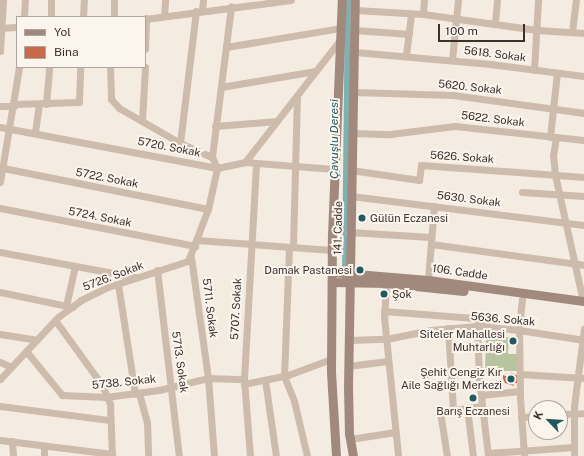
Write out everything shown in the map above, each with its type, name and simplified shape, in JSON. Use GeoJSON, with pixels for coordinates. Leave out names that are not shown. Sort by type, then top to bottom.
{"type":"FeatureCollection","features":[{"type":"Feature","properties":{"kind":"street"},"geometry":{"type":"LineString","coordinates":[[0,51],[3,0]]}},
{"type":"Feature","properties":{"kind":"street"},"geometry":{"type":"LineString","coordinates":[[24,16],[25,0]]}},
{"type":"Feature","properties":{"kind":"street"},"geometry":{"type":"LineString","coordinates":[[51,0],[51,16]]}},
{"type":"Feature","properties":{"kind":"street"},"geometry":{"type":"LineString","coordinates":[[83,16],[84,0]]}},
{"type":"Feature","properties":{"kind":"street"},"geometry":{"type":"LineString","coordinates":[[114,0],[114,16]]}},
{"type":"Feature","properties":{"kind":"street"},"geometry":{"type":"LineString","coordinates":[[164,16],[165,0]]}},
{"type":"Feature","properties":{"kind":"street"},"geometry":{"type":"LineString","coordinates":[[180,143],[199,11],[203,0]]}},
{"type":"Feature","properties":{"kind":"street"},"geometry":{"type":"LineString","coordinates":[[146,18],[231,6],[244,2],[291,0]]}},
{"type":"Feature","properties":{"kind":"street","name":"141. Cadde"},"geometry":{"type":"LineString","coordinates":[[336,456],[331,359],[335,271],[332,250],[342,0]]}},
{"type":"Feature","properties":{"kind":"street","name":"141. Cadde"},"geometry":{"type":"LineString","coordinates":[[353,456],[350,439],[348,340],[349,232],[353,133],[355,0]]}},
{"type":"Feature","properties":{"kind":"street"},"geometry":{"type":"LineString","coordinates":[[423,14],[424,0]]}},
{"type":"Feature","properties":{"kind":"street"},"geometry":{"type":"LineString","coordinates":[[452,60],[458,0]]}},
{"type":"Feature","properties":{"kind":"street"},"geometry":{"type":"LineString","coordinates":[[495,23],[497,0]]}},
{"type":"Feature","properties":{"kind":"street"},"geometry":{"type":"LineString","coordinates":[[534,70],[538,0]]}},
{"type":"Feature","properties":{"kind":"street"},"geometry":{"type":"LineString","coordinates":[[572,32],[576,0]]}},
{"type":"Feature","properties":{"kind":"street"},"geometry":{"type":"LineString","coordinates":[[217,168],[212,157],[231,6]]}},
{"type":"Feature","properties":{"kind":"street"},"geometry":{"type":"LineString","coordinates":[[355,10],[423,14],[537,30],[584,33]]}},
{"type":"Feature","properties":{"kind":"street"},"geometry":{"type":"LineString","coordinates":[[406,55],[412,14]]}},
{"type":"Feature","properties":{"kind":"street"},"geometry":{"type":"LineString","coordinates":[[1,28],[16,27]]}},
{"type":"Feature","properties":{"kind":"street"},"geometry":{"type":"LineString","coordinates":[[226,47],[341,28]]}},
{"type":"Feature","properties":{"kind":"street"},"geometry":{"type":"LineString","coordinates":[[355,30],[409,34]]}},
{"type":"Feature","properties":{"kind":"street"},"geometry":{"type":"LineString","coordinates":[[245,162],[340,40]]}},
{"type":"Feature","properties":{"kind":"street","name":"5618. Sokak"},"geometry":{"type":"LineString","coordinates":[[355,52],[406,55],[584,76]]}},
{"type":"Feature","properties":{"kind":"street"},"geometry":{"type":"LineString","coordinates":[[0,182],[3,168],[2,157],[10,127],[19,68]]}},
{"type":"Feature","properties":{"kind":"street"},"geometry":{"type":"LineString","coordinates":[[35,132],[43,104],[49,68]]}},
{"type":"Feature","properties":{"kind":"street"},"geometry":{"type":"LineString","coordinates":[[0,106],[79,102],[80,68]]}},
{"type":"Feature","properties":{"kind":"street"},"geometry":{"type":"LineString","coordinates":[[110,68],[111,99],[119,108],[180,143],[212,157]]}},
{"type":"Feature","properties":{"kind":"street"},"geometry":{"type":"LineString","coordinates":[[142,121],[145,68]]}},
{"type":"Feature","properties":{"kind":"street"},"geometry":{"type":"LineString","coordinates":[[221,87],[316,71]]}},
{"type":"Feature","properties":{"kind":"street"},"geometry":{"type":"LineString","coordinates":[[557,73],[552,108],[555,175],[584,303]]}},
{"type":"Feature","properties":{"kind":"street","name":"5620. Sokak"},"geometry":{"type":"LineString","coordinates":[[354,92],[452,95],[584,113]]}},
{"type":"Feature","properties":{"kind":"street"},"geometry":{"type":"LineString","coordinates":[[297,97],[296,167],[284,376],[294,401],[307,456]]}},
{"type":"Feature","properties":{"kind":"street"},"geometry":{"type":"LineString","coordinates":[[216,126],[277,121]]}},
{"type":"Feature","properties":{"kind":"street","name":"5622. Sokak"},"geometry":{"type":"LineString","coordinates":[[353,133],[390,134],[455,126],[584,140]]}},
{"type":"Feature","properties":{"kind":"street","name":"5720. Sokak"},"geometry":{"type":"LineString","coordinates":[[0,127],[10,127],[217,168],[245,162],[335,169]]}},
{"type":"Feature","properties":{"kind":"street","name":"5707. Sokak"},"geometry":{"type":"LineString","coordinates":[[250,456],[244,381],[256,163]]}},
{"type":"Feature","properties":{"kind":"street","name":"5626. Sokak"},"geometry":{"type":"LineString","coordinates":[[351,170],[419,180],[422,165],[584,177]]}},
{"type":"Feature","properties":{"kind":"street","name":"5722. Sokak"},"geometry":{"type":"LineString","coordinates":[[3,168],[208,209]]}},
{"type":"Feature","properties":{"kind":"street","name":"5711. Sokak"},"geometry":{"type":"LineString","coordinates":[[214,456],[208,378],[191,257],[208,209],[217,168]]}},
{"type":"Feature","properties":{"kind":"street"},"geometry":{"type":"LineString","coordinates":[[335,169],[351,170]]}},
{"type":"Feature","properties":{"kind":"street"},"geometry":{"type":"LineString","coordinates":[[522,192],[584,196]]}},
{"type":"Feature","properties":{"kind":"street","name":"5630. Sokak"},"geometry":{"type":"LineString","coordinates":[[351,196],[584,225]]}},
{"type":"Feature","properties":{"kind":"street"},"geometry":{"type":"LineString","coordinates":[[428,280],[434,206]]}},
{"type":"Feature","properties":{"kind":"street","name":"5724. Sokak"},"geometry":{"type":"LineString","coordinates":[[0,208],[196,243],[251,244],[332,250]]}},
{"type":"Feature","properties":{"kind":"street"},"geometry":{"type":"LineString","coordinates":[[349,232],[431,240],[584,265]]}},
{"type":"Feature","properties":{"kind":"street"},"geometry":{"type":"LineString","coordinates":[[0,252],[135,277]]}},
{"type":"Feature","properties":{"kind":"street","name":"5726. Sokak"},"geometry":{"type":"LineString","coordinates":[[0,379],[69,307],[81,300],[135,277],[188,261],[191,257]]}},
{"type":"Feature","properties":{"kind":"street"},"geometry":{"type":"LineString","coordinates":[[0,292],[69,307],[75,266]]}},
{"type":"Feature","properties":{"kind":"street","name":"5713. Sokak"},"geometry":{"type":"LineString","coordinates":[[157,270],[172,385],[179,456]]}},
{"type":"Feature","properties":{"kind":"street","name":"106. Cadde"},"geometry":{"type":"LineString","coordinates":[[335,271],[428,280],[584,303]]}},
{"type":"Feature","properties":{"kind":"street","name":"106. Cadde"},"geometry":{"type":"LineString","coordinates":[[334,282],[386,283],[522,299],[584,303]]}},
{"type":"Feature","properties":{"kind":"street"},"geometry":{"type":"LineString","coordinates":[[386,283],[384,311],[398,456]]}},
{"type":"Feature","properties":{"kind":"street"},"geometry":{"type":"LineString","coordinates":[[118,284],[137,393],[147,422],[148,456]]}},
{"type":"Feature","properties":{"kind":"street"},"geometry":{"type":"LineString","coordinates":[[522,299],[519,330],[521,417],[524,453]]}},
{"type":"Feature","properties":{"kind":"street"},"geometry":{"type":"LineString","coordinates":[[384,311],[474,318],[488,327]]}},
{"type":"Feature","properties":{"kind":"street"},"geometry":{"type":"LineString","coordinates":[[0,440],[44,446],[84,454],[112,455],[110,420],[106,397],[102,385],[56,320]]}},
{"type":"Feature","properties":{"kind":"street"},"geometry":{"type":"LineString","coordinates":[[477,326],[479,373],[488,455],[574,448]]}},
{"type":"Feature","properties":{"kind":"street","name":"5636. Sokak"},"geometry":{"type":"LineString","coordinates":[[348,340],[386,339],[448,328],[477,326],[519,330],[583,340]]}},
{"type":"Feature","properties":{"kind":"street"},"geometry":{"type":"LineString","coordinates":[[448,328],[453,410]]}},
{"type":"Feature","properties":{"kind":"street"},"geometry":{"type":"LineString","coordinates":[[574,456],[574,413],[580,378],[584,329]]}},
{"type":"Feature","properties":{"kind":"street"},"geometry":{"type":"LineString","coordinates":[[0,334],[37,340]]}},
{"type":"Feature","properties":{"kind":"street","name":"5738. Sokak"},"geometry":{"type":"LineString","coordinates":[[26,351],[62,395],[106,397],[137,393],[208,378],[244,381],[265,380],[284,376],[331,359]]}},
{"type":"Feature","properties":{"kind":"street"},"geometry":{"type":"LineString","coordinates":[[348,366],[388,361]]}},
{"type":"Feature","properties":{"kind":"street"},"geometry":{"type":"LineString","coordinates":[[0,362],[11,367]]}},
{"type":"Feature","properties":{"kind":"street"},"geometry":{"type":"LineString","coordinates":[[424,374],[479,373]]}},
{"type":"Feature","properties":{"kind":"street"},"geometry":{"type":"LineString","coordinates":[[520,374],[580,378]]}},
{"type":"Feature","properties":{"kind":"street"},"geometry":{"type":"LineString","coordinates":[[265,380],[276,456]]}},
{"type":"Feature","properties":{"kind":"street"},"geometry":{"type":"LineString","coordinates":[[481,395],[520,391]]}},
{"type":"Feature","properties":{"kind":"street"},"geometry":{"type":"LineString","coordinates":[[0,406],[110,420]]}},
{"type":"Feature","properties":{"kind":"street"},"geometry":{"type":"LineString","coordinates":[[447,456],[440,412],[482,406]]}},
{"type":"Feature","properties":{"kind":"street"},"geometry":{"type":"LineString","coordinates":[[467,408],[473,456]]}},
{"type":"Feature","properties":{"kind":"street"},"geometry":{"type":"LineString","coordinates":[[568,413],[584,413]]}},
{"type":"Feature","properties":{"kind":"street"},"geometry":{"type":"LineString","coordinates":[[521,417],[528,417]]}},
{"type":"Feature","properties":{"kind":"street"},"geometry":{"type":"LineString","coordinates":[[350,439],[395,432]]}},
{"type":"Feature","properties":{"kind":"street"},"geometry":{"type":"LineString","coordinates":[[12,441],[13,456]]}},
{"type":"Feature","properties":{"kind":"street"},"geometry":{"type":"LineString","coordinates":[[44,446],[44,456]]}},
{"type":"Feature","properties":{"kind":"green space"},"geometry":{"type":"Polygon","coordinates":[[[486,337],[509,337],[508,354],[517,354],[517,371],[485,371],[486,337]]]}},
{"type":"Feature","properties":{"kind":"building","name":"Şehit Cengiz Kır Aile Sağlığı Merkezi"},"geometry":{"type":"Polygon","coordinates":[[[511,373],[518,376],[518,383],[513,383],[514,386],[505,383],[503,379],[503,375],[511,378],[511,373]]]}},
{"type":"Feature","properties":{"kind":"waterway","name":"Çavuşlu Deresi"},"geometry":{"type":"LineString","coordinates":[[345,277],[348,0]]}},
{"type":"Feature","properties":{"kind":"place","name":"Gülün Eczanesi"},"geometry":{"type":"Point","coordinates":[362,218]}},
{"type":"Feature","properties":{"kind":"place","name":"Damak Pastanesi"},"geometry":{"type":"Point","coordinates":[360,270]}},
{"type":"Feature","properties":{"kind":"place","name":"Şok"},"geometry":{"type":"Point","coordinates":[384,294]}},
{"type":"Feature","properties":{"kind":"place","name":"Siteler Mahallesi Muhtarlığı"},"geometry":{"type":"Point","coordinates":[513,341]}},
{"type":"Feature","properties":{"kind":"place","name":"Şehit Cengiz Kır Aile Sağlığı Merkezi"},"geometry":{"type":"Point","coordinates":[511,379]}},
{"type":"Feature","properties":{"kind":"place","name":"Barış Eczanesi"},"geometry":{"type":"Point","coordinates":[473,398]}}]}
